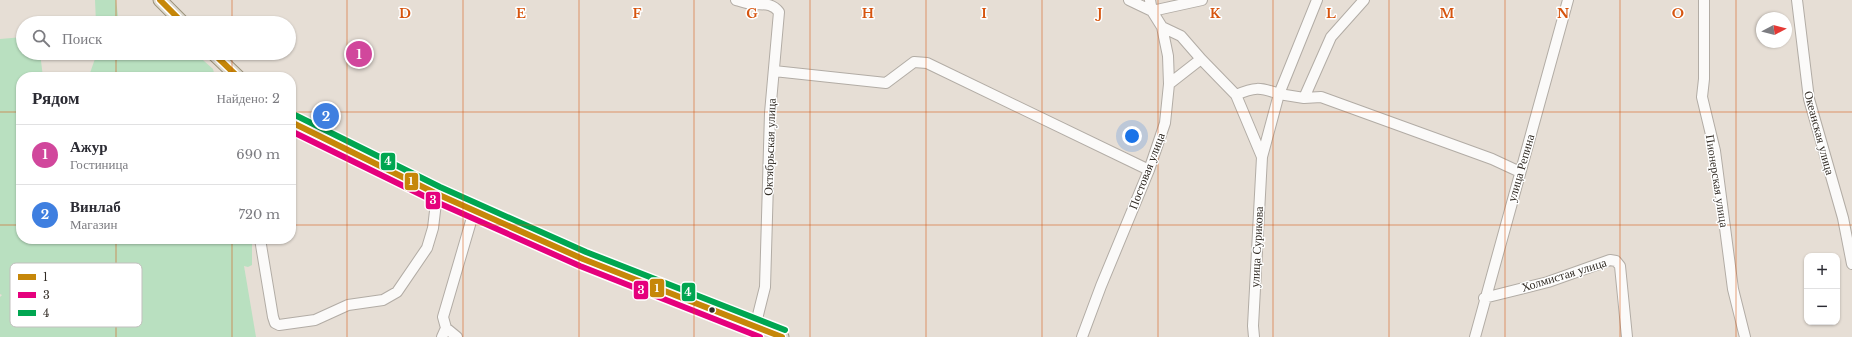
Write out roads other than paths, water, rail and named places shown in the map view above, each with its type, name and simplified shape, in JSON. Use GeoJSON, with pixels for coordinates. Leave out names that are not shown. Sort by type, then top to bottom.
{"type":"FeatureCollection","features":[{"type":"Feature","properties":{"kind":"main road"},"geometry":{"type":"LineString","coordinates":[[160,0],[176,16]]}},
{"type":"Feature","properties":{"kind":"main road"},"geometry":{"type":"LineString","coordinates":[[221,60],[233,72]]}},
{"type":"Feature","properties":{"kind":"main road"},"geometry":{"type":"LineString","coordinates":[[296,124],[437,194],[583,259],[782,337]]}},
{"type":"Feature","properties":{"kind":"street","name":"Октябрьская улица"},"geometry":{"type":"LineString","coordinates":[[736,0],[751,4],[768,4],[776,8],[779,12],[770,113],[765,287],[755,327]]}},
{"type":"Feature","properties":{"kind":"street"},"geometry":{"type":"LineString","coordinates":[[1130,0],[1152,11],[1202,0]]}},
{"type":"Feature","properties":{"kind":"street"},"geometry":{"type":"LineString","coordinates":[[1144,0],[1152,11]]}},
{"type":"Feature","properties":{"kind":"street","name":"Постовая улица"},"geometry":{"type":"LineString","coordinates":[[1082,337],[1101,286],[1149,170],[1165,123],[1169,84],[1168,56],[1162,27],[1152,11],[1150,0]]}},
{"type":"Feature","properties":{"kind":"street"},"geometry":{"type":"LineString","coordinates":[[1262,158],[1279,94],[1317,0]]}},
{"type":"Feature","properties":{"kind":"street"},"geometry":{"type":"LineString","coordinates":[[1304,98],[1331,37],[1364,0]]}},
{"type":"Feature","properties":{"kind":"street","name":"улица Репина"},"geometry":{"type":"LineString","coordinates":[[1474,337],[1568,0]]}},
{"type":"Feature","properties":{"kind":"street","name":"Пионерская улица"},"geometry":{"type":"LineString","coordinates":[[1704,0],[1704,79],[1702,97],[1715,151],[1733,289],[1744,337]]}},
{"type":"Feature","properties":{"kind":"street","name":"Океанская улица"},"geometry":{"type":"LineString","coordinates":[[1797,0],[1808,99],[1843,218],[1852,264]]}},
{"type":"Feature","properties":{"kind":"street"},"geometry":{"type":"LineString","coordinates":[[1162,27],[1181,36],[1236,95],[1262,158]]}},
{"type":"Feature","properties":{"kind":"street"},"geometry":{"type":"LineString","coordinates":[[1169,84],[1201,59]]}},
{"type":"Feature","properties":{"kind":"street"},"geometry":{"type":"LineString","coordinates":[[774,70],[886,82],[914,62],[927,63],[1149,170]]}},
{"type":"Feature","properties":{"kind":"street"},"geometry":{"type":"LineString","coordinates":[[1236,95],[1250,89],[1261,88],[1279,94],[1304,98],[1321,97],[1492,158],[1520,172]]}},
{"type":"Feature","properties":{"kind":"street","name":"улица Сурикова"},"geometry":{"type":"LineString","coordinates":[[1254,337],[1253,326],[1262,158]]}},
{"type":"Feature","properties":{"kind":"street"},"geometry":{"type":"LineString","coordinates":[[261,244],[275,323],[279,325],[315,320],[348,305],[383,300],[397,292],[427,248],[433,228],[437,194]]}},
{"type":"Feature","properties":{"kind":"street"},"geometry":{"type":"LineString","coordinates":[[458,337],[444,332],[443,317],[474,210]]}},
{"type":"Feature","properties":{"kind":"street","name":"Холмистая улица"},"geometry":{"type":"LineString","coordinates":[[1484,298],[1548,282],[1610,260],[1616,261],[1620,266],[1627,337]]}},
{"type":"Feature","properties":{"kind":"place","name":"Ажур"},"geometry":{"type":"Point","coordinates":[359,54]}},
{"type":"Feature","properties":{"kind":"place","name":"Винлаб"},"geometry":{"type":"Point","coordinates":[326,116]}}]}
